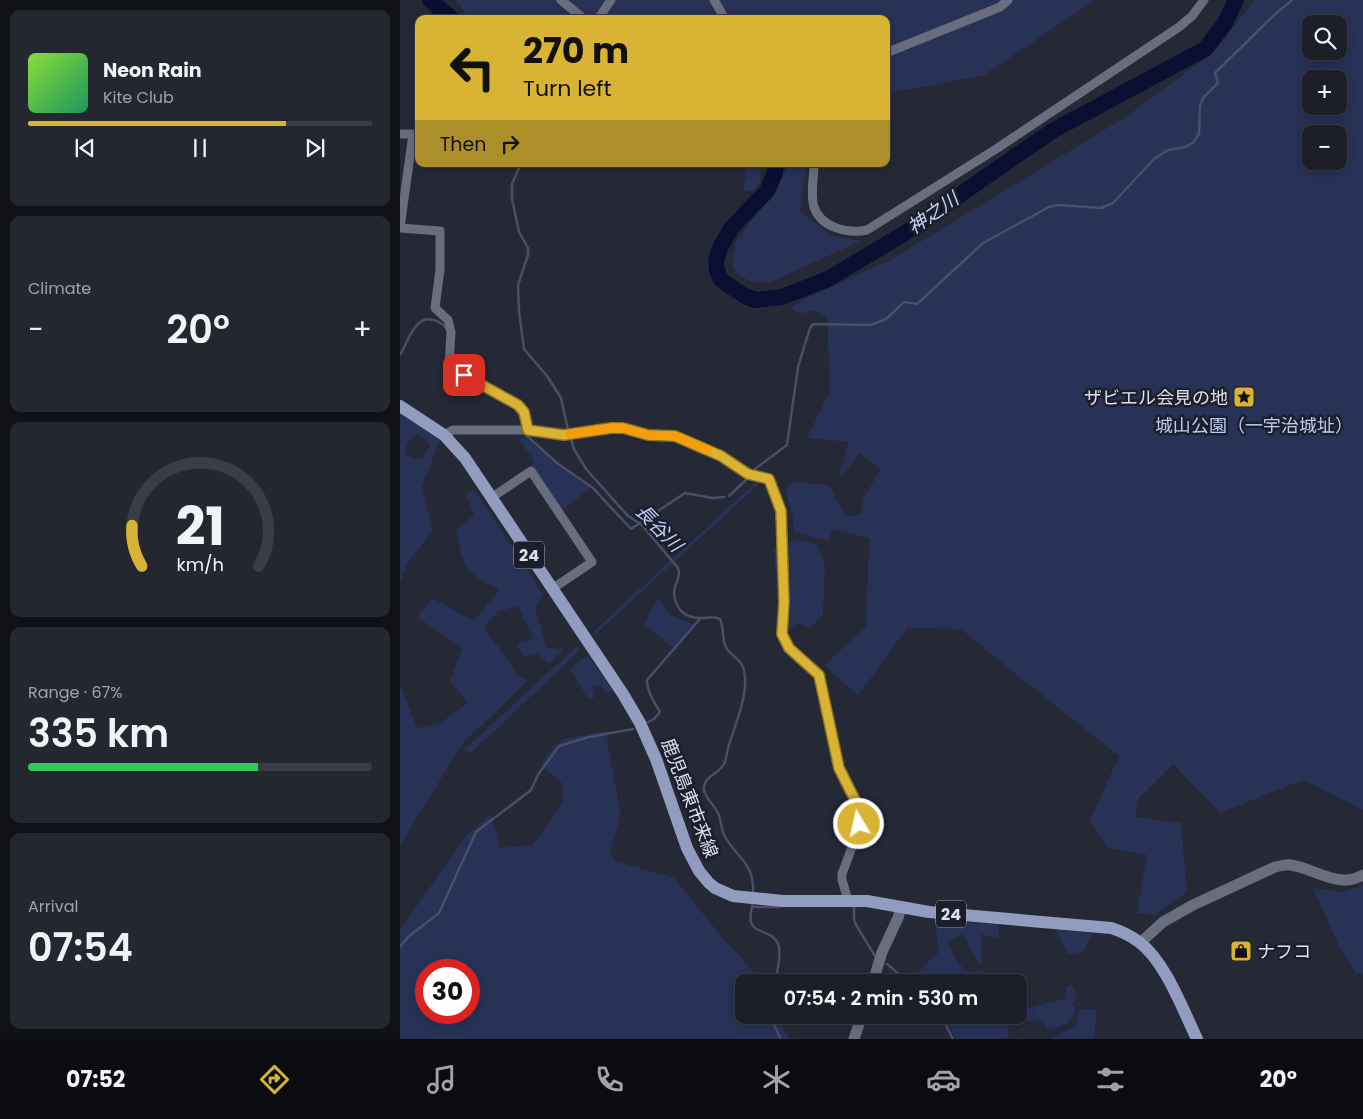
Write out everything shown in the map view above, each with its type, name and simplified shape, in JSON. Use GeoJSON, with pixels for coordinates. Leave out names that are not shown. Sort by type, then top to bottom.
{"type":"FeatureCollection","features":[{"type":"Feature","properties":{"kind":"main road","name":"鹿児島東市来線"},"geometry":{"type":"LineString","coordinates":[[400,406],[444,435],[465,458],[623,694],[640,722],[656,759],[687,848],[699,871],[715,888],[732,896],[753,899],[867,901],[957,915],[1102,926],[1120,931],[1140,942],[1160,966],[1197,1039]]}},
{"type":"Feature","properties":{"kind":"street"},"geometry":{"type":"LineString","coordinates":[[561,0],[579,15]]}},
{"type":"Feature","properties":{"kind":"street"},"geometry":{"type":"LineString","coordinates":[[601,15],[611,0]]}},
{"type":"Feature","properties":{"kind":"street"},"geometry":{"type":"LineString","coordinates":[[714,0],[723,15]]}},
{"type":"Feature","properties":{"kind":"street"},"geometry":{"type":"LineString","coordinates":[[890,50],[1000,7],[1008,0]]}},
{"type":"Feature","properties":{"kind":"street"},"geometry":{"type":"LineString","coordinates":[[814,167],[814,206],[818,215],[824,222],[840,229],[858,232],[867,230],[996,149],[1179,27],[1192,16],[1204,0]]}},
{"type":"Feature","properties":{"kind":"street"},"geometry":{"type":"LineString","coordinates":[[400,134],[413,134],[400,228],[440,231],[440,270],[435,308],[448,320],[451,332],[449,367],[518,405],[524,412],[528,430]]}},
{"type":"Feature","properties":{"kind":"street"},"geometry":{"type":"LineString","coordinates":[[444,435],[453,430],[528,430],[568,435],[611,428],[623,428],[648,435],[675,436],[721,456],[748,474],[769,479],[781,511],[784,603],[782,634],[789,648],[819,675],[839,768],[858,806],[859,824],[842,874],[848,900]]}},
{"type":"Feature","properties":{"kind":"street"},"geometry":{"type":"LineString","coordinates":[[491,498],[531,471],[592,562],[552,589]]}},
{"type":"Feature","properties":{"kind":"street"},"geometry":{"type":"LineString","coordinates":[[1140,942],[1163,922],[1193,904],[1275,867],[1289,864],[1336,880],[1346,881],[1363,875]]}},
{"type":"Feature","properties":{"kind":"street"},"geometry":{"type":"LineString","coordinates":[[875,974],[901,907]]}},
{"type":"Feature","properties":{"kind":"street"},"geometry":{"type":"LineString","coordinates":[[854,1039],[859,1024]]}},
{"type":"Feature","properties":{"kind":"green space"},"geometry":{"type":"Polygon","coordinates":[[[456,0],[1095,0],[984,75],[890,93],[890,15],[466,14],[456,0]]]}},
{"type":"Feature","properties":{"kind":"green space","name":"城山公園（一宇治城址）"},"geometry":{"type":"Polygon","coordinates":[[[1254,0],[1363,0],[1363,810],[1303,780],[1220,813],[1173,764],[1138,799],[1135,817],[1181,823],[1187,892],[1155,915],[1137,913],[1147,855],[1108,848],[1090,820],[1119,756],[961,629],[907,628],[858,696],[824,665],[866,627],[869,538],[833,529],[828,541],[794,532],[793,518],[785,490],[792,482],[829,485],[845,517],[861,514],[863,499],[880,470],[860,453],[842,477],[839,474],[849,442],[807,438],[830,391],[827,317],[815,310],[799,314],[792,308],[803,300],[894,258],[1127,116],[1215,51],[1254,0]]]}},
{"type":"Feature","properties":{"kind":"green space"},"geometry":{"type":"Polygon","coordinates":[[[745,167],[761,167],[760,181],[753,191],[743,191],[745,167]]]}},
{"type":"Feature","properties":{"kind":"green space"},"geometry":{"type":"Polygon","coordinates":[[[788,167],[806,167],[800,210],[830,235],[861,241],[771,282],[750,281],[733,269],[733,254],[736,241],[788,167]]]}},
{"type":"Feature","properties":{"kind":"green space"},"geometry":{"type":"Polygon","coordinates":[[[400,413],[440,439],[422,486],[433,531],[408,562],[400,584],[400,413]],[[417,433],[407,443],[405,455],[421,459],[426,454],[430,444],[417,433]]]}},
{"type":"Feature","properties":{"kind":"green space"},"geometry":{"type":"Polygon","coordinates":[[[525,437],[556,463],[591,488],[564,509],[557,506],[532,466],[534,461],[519,439],[525,437]]]}},
{"type":"Feature","properties":{"kind":"green space"},"geometry":{"type":"Polygon","coordinates":[[[758,480],[761,482],[596,634],[594,631],[758,480]]]}},
{"type":"Feature","properties":{"kind":"green space"},"geometry":{"type":"Polygon","coordinates":[[[474,489],[543,594],[535,609],[547,648],[564,649],[549,664],[538,654],[523,657],[517,646],[521,642],[533,639],[518,606],[497,612],[484,628],[516,674],[528,681],[462,744],[400,846],[400,684],[417,728],[439,724],[468,703],[450,681],[462,648],[417,617],[432,598],[474,621],[499,590],[470,571],[466,566],[460,549],[456,531],[474,515],[466,494],[474,489]]]}},
{"type":"Feature","properties":{"kind":"green space"},"geometry":{"type":"Polygon","coordinates":[[[797,539],[817,544],[825,565],[823,615],[810,628],[796,623],[789,631],[790,603],[775,569],[774,549],[797,539]]]}},
{"type":"Feature","properties":{"kind":"green space"},"geometry":{"type":"Polygon","coordinates":[[[658,598],[671,615],[695,625],[676,650],[644,624],[658,598]]]}},
{"type":"Feature","properties":{"kind":"green space"},"geometry":{"type":"Polygon","coordinates":[[[577,646],[580,650],[471,753],[464,750],[577,646]]]}},
{"type":"Feature","properties":{"kind":"green space"},"geometry":{"type":"Polygon","coordinates":[[[587,655],[613,690],[606,694],[600,684],[592,686],[595,697],[588,699],[570,669],[587,655]]]}},
{"type":"Feature","properties":{"kind":"green space"},"geometry":{"type":"Polygon","coordinates":[[[607,731],[608,747],[621,814],[610,851],[615,861],[674,878],[722,937],[754,972],[768,974],[735,974],[735,1024],[781,1024],[789,1038],[798,1039],[400,1039],[400,930],[465,837],[491,814],[500,848],[533,845],[563,802],[563,784],[541,765],[554,746],[567,738],[607,731]]]}},
{"type":"Feature","properties":{"kind":"green space"},"geometry":{"type":"Polygon","coordinates":[[[1363,885],[1363,974],[1356,973],[1338,944],[1313,888],[1344,892],[1363,885]]]}},
{"type":"Feature","properties":{"kind":"green space"},"geometry":{"type":"Polygon","coordinates":[[[935,921],[998,924],[999,939],[981,934],[982,962],[979,965],[963,934],[947,941],[958,964],[972,973],[982,969],[985,974],[915,974],[939,952],[935,921]]]}},
{"type":"Feature","properties":{"kind":"green space"},"geometry":{"type":"Polygon","coordinates":[[[1056,930],[1092,933],[1083,952],[1068,954],[1056,930]]]}},
{"type":"Feature","properties":{"kind":"green space"},"geometry":{"type":"Polygon","coordinates":[[[1072,985],[1077,999],[1071,1003],[1076,1011],[1068,1022],[1057,1028],[1048,1029],[1041,1020],[1027,1022],[1027,1008],[1066,998],[1066,987],[1072,985]]]}},
{"type":"Feature","properties":{"kind":"green space"},"geometry":{"type":"Polygon","coordinates":[[[1080,1009],[1097,1010],[1094,1039],[1051,1039],[1075,1027],[1080,1009]]]}},
{"type":"Feature","properties":{"kind":"green space"},"geometry":{"type":"Polygon","coordinates":[[[948,1024],[1008,1024],[1009,1037],[1003,1039],[956,1039],[948,1024]]]}},
{"type":"Feature","properties":{"kind":"waterway","name":"神之川"},"geometry":{"type":"LineString","coordinates":[[430,0],[447,15]]}},
{"type":"Feature","properties":{"kind":"waterway","name":"神之川"},"geometry":{"type":"LineString","coordinates":[[776,167],[767,191],[732,227],[721,246],[716,260],[717,271],[721,280],[743,295],[755,300],[782,297],[828,279],[905,233],[1052,131],[1205,49],[1225,23],[1236,0]]}},
{"type":"Feature","properties":{"kind":"waterway"},"geometry":{"type":"LineString","coordinates":[[755,469],[787,445],[798,367],[810,328],[813,324],[871,325],[886,319],[904,302],[917,304],[983,243],[1049,207],[1058,205],[1101,208],[1113,203],[1154,159],[1168,150],[1185,147],[1193,143],[1199,134],[1200,106],[1203,98],[1218,83],[1215,73],[1292,0]]}},
{"type":"Feature","properties":{"kind":"waterway","name":"長谷川"},"geometry":{"type":"LineString","coordinates":[[519,167],[512,184],[512,199],[519,232],[528,248],[528,255],[518,285],[524,349],[547,376],[561,398],[574,449],[586,469],[628,516],[642,525],[678,568],[679,575],[674,596],[679,608],[685,614],[693,617],[720,619],[725,645],[742,665],[745,674],[744,693],[725,762],[708,779],[704,790],[718,813],[724,835],[748,867],[753,883],[753,894]]}},
{"type":"Feature","properties":{"kind":"waterway"},"geometry":{"type":"LineString","coordinates":[[400,355],[412,331],[421,321],[427,319],[435,320],[446,328]]}},
{"type":"Feature","properties":{"kind":"waterway"},"geometry":{"type":"LineString","coordinates":[[446,368],[447,371],[457,376]]}},
{"type":"Feature","properties":{"kind":"waterway"},"geometry":{"type":"LineString","coordinates":[[526,435],[557,463],[593,488],[631,529],[685,493],[713,498],[724,497]]}},
{"type":"Feature","properties":{"kind":"waterway"},"geometry":{"type":"LineString","coordinates":[[729,496],[748,478]]}},
{"type":"Feature","properties":{"kind":"waterway"},"geometry":{"type":"LineString","coordinates":[[648,722],[654,719],[660,712],[653,700],[647,680],[699,620]]}},
{"type":"Feature","properties":{"kind":"waterway"},"geometry":{"type":"LineString","coordinates":[[400,947],[408,937],[439,913],[476,832],[531,790],[539,773],[559,746],[589,737],[633,729]]}},
{"type":"Feature","properties":{"kind":"waterway","name":"長谷川"},"geometry":{"type":"LineString","coordinates":[[753,902],[750,917],[753,926],[773,938],[779,947],[776,974]]}},
{"type":"Feature","properties":{"kind":"waterway"},"geometry":{"type":"LineString","coordinates":[[852,906],[854,906],[856,925],[875,956]]}},
{"type":"Feature","properties":{"kind":"waterway"},"geometry":{"type":"LineString","coordinates":[[753,907],[779,907]]}},
{"type":"Feature","properties":{"kind":"waterway"},"geometry":{"type":"LineString","coordinates":[[887,964],[899,974]]}},
{"type":"Feature","properties":{"kind":"waterway","name":"長谷川"},"geometry":{"type":"LineString","coordinates":[[774,1024],[781,1039]]}},
{"type":"Feature","properties":{"kind":"waterway"},"geometry":{"type":"LineString","coordinates":[[946,1024],[953,1039]]}},
{"type":"Feature","properties":{"kind":"slow traffic"},"geometry":{"type":"LineString","coordinates":[[570,434],[623,428],[648,435],[675,436],[708,450]]}},
{"type":"Feature","properties":{"kind":"place","name":"ザビエル会見の地"},"geometry":{"type":"Point","coordinates":[1244,397]}},
{"type":"Feature","properties":{"kind":"place","name":"ナフコ"},"geometry":{"type":"Point","coordinates":[1241,951]}},
{"type":"Feature","properties":{"kind":"route"},"geometry":{"type":"LineString","coordinates":[[464,375],[518,405],[524,412],[528,430],[564,435],[623,428],[648,435],[675,436],[721,456],[748,474],[769,479],[781,511],[784,603],[782,634],[789,648],[819,675],[822,682],[839,768],[858,806],[860,814],[859,824]]}}]}
